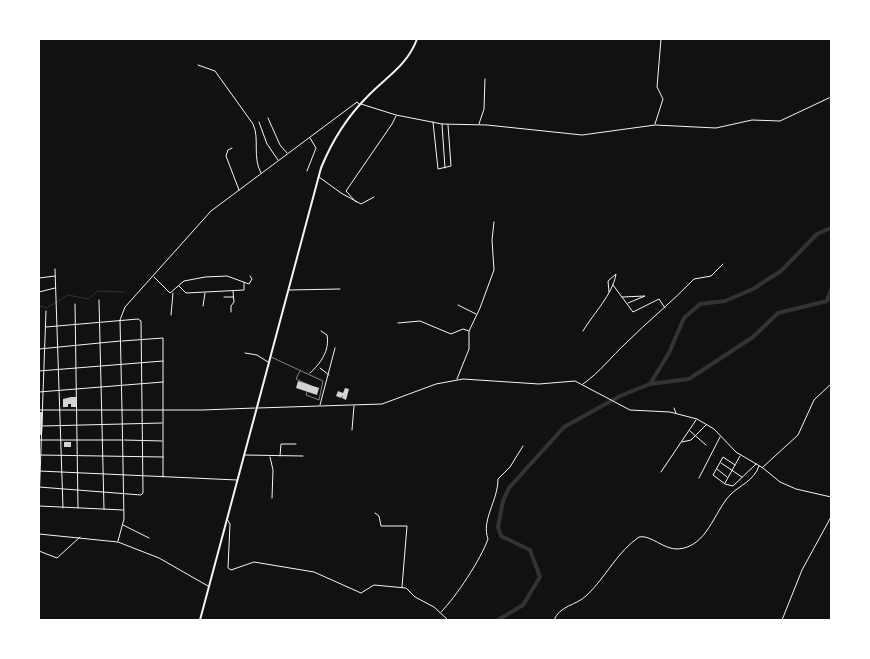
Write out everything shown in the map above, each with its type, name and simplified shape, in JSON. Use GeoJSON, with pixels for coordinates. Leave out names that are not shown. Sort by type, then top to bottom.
{"type":"FeatureCollection","features":[{"type":"Feature","properties":{"kind":"highway"},"geometry":{"type":"LineString","coordinates":[[200,620],[318,176],[335,138],[360,104],[402,66],[417,39]]}},
{"type":"Feature","properties":{"kind":"street"},"geometry":{"type":"LineString","coordinates":[[655,124],[663,98],[657,87],[661,39]]}},
{"type":"Feature","properties":{"kind":"street"},"geometry":{"type":"LineString","coordinates":[[198,65],[214,69],[253,124],[257,165],[261,173]]}},
{"type":"Feature","properties":{"kind":"street"},"geometry":{"type":"LineString","coordinates":[[479,124],[484,109],[485,79]]}},
{"type":"Feature","properties":{"kind":"street"},"geometry":{"type":"LineString","coordinates":[[118,542],[123,525],[124,510],[120,320],[125,307],[206,216],[357,102],[396,115],[442,124],[479,124],[577,134],[655,124],[716,128],[752,120],[780,121],[831,97]]}},
{"type":"Feature","properties":{"kind":"street"},"geometry":{"type":"LineString","coordinates":[[356,202],[356,199],[346,193],[346,191],[392,124],[396,115]]}},
{"type":"Feature","properties":{"kind":"street"},"geometry":{"type":"LineString","coordinates":[[268,118],[280,145],[287,154]]}},
{"type":"Feature","properties":{"kind":"street"},"geometry":{"type":"LineString","coordinates":[[259,122],[267,144],[278,161]]}},
{"type":"Feature","properties":{"kind":"street"},"geometry":{"type":"LineString","coordinates":[[433,122],[436,168],[445,168],[451,165],[448,124]]}},
{"type":"Feature","properties":{"kind":"street"},"geometry":{"type":"LineString","coordinates":[[442,124],[445,168]]}},
{"type":"Feature","properties":{"kind":"street"},"geometry":{"type":"LineString","coordinates":[[307,170],[316,148],[309,138]]}},
{"type":"Feature","properties":{"kind":"street"},"geometry":{"type":"LineString","coordinates":[[232,148],[228,150],[226,156],[239,190]]}},
{"type":"Feature","properties":{"kind":"street"},"geometry":{"type":"LineString","coordinates":[[318,176],[356,202],[364,203],[374,197]]}},
{"type":"Feature","properties":{"kind":"street"},"geometry":{"type":"LineString","coordinates":[[456,380],[469,349],[469,331],[495,267],[492,240],[494,222]]}},
{"type":"Feature","properties":{"kind":"street"},"geometry":{"type":"LineString","coordinates":[[584,384],[598,373],[624,344],[665,308],[694,278],[711,276],[723,264]]}},
{"type":"Feature","properties":{"kind":"street"},"geometry":{"type":"LineString","coordinates":[[55,268],[63,508]]}},
{"type":"Feature","properties":{"kind":"street"},"geometry":{"type":"LineString","coordinates":[[583,331],[609,292],[616,274],[608,282],[609,292]]}},
{"type":"Feature","properties":{"kind":"street"},"geometry":{"type":"LineString","coordinates":[[39,278],[55,276]]}},
{"type":"Feature","properties":{"kind":"street"},"geometry":{"type":"LineString","coordinates":[[154,276],[167,292],[173,292]]}},
{"type":"Feature","properties":{"kind":"street"},"geometry":{"type":"LineString","coordinates":[[171,315],[173,292],[185,280],[208,276],[227,276],[249,284],[252,279],[250,276]]}},
{"type":"Feature","properties":{"kind":"street"},"geometry":{"type":"LineString","coordinates":[[179,286],[186,293],[244,290],[244,283]]}},
{"type":"Feature","properties":{"kind":"street"},"geometry":{"type":"LineString","coordinates":[[613,285],[621,298],[634,312],[659,299],[665,308]]}},
{"type":"Feature","properties":{"kind":"street"},"geometry":{"type":"LineString","coordinates":[[39,292],[56,288]]}},
{"type":"Feature","properties":{"kind":"street"},"geometry":{"type":"LineString","coordinates":[[288,290],[340,289]]}},
{"type":"Feature","properties":{"kind":"street"},"geometry":{"type":"LineString","coordinates":[[231,312],[234,297],[233,290]]}},
{"type":"Feature","properties":{"kind":"street"},"geometry":{"type":"LineString","coordinates":[[203,306],[205,292]]}},
{"type":"Feature","properties":{"kind":"street"},"geometry":{"type":"LineString","coordinates":[[621,298],[646,296],[627,303]]}},
{"type":"Feature","properties":{"kind":"street"},"geometry":{"type":"LineString","coordinates":[[224,297],[234,297]]}},
{"type":"Feature","properties":{"kind":"street"},"geometry":{"type":"LineString","coordinates":[[99,300],[104,509]]}},
{"type":"Feature","properties":{"kind":"street"},"geometry":{"type":"LineString","coordinates":[[75,304],[76,490],[78,508]]}},
{"type":"Feature","properties":{"kind":"street"},"geometry":{"type":"LineString","coordinates":[[458,305],[469,309],[477,315]]}},
{"type":"Feature","properties":{"kind":"street"},"geometry":{"type":"LineString","coordinates":[[39,503],[46,311]]}},
{"type":"Feature","properties":{"kind":"street"},"geometry":{"type":"LineString","coordinates":[[39,487],[104,493],[141,495],[143,493],[141,321],[120,320],[46,327]]}},
{"type":"Feature","properties":{"kind":"street"},"geometry":{"type":"LineString","coordinates":[[398,323],[420,321],[451,334],[463,329],[469,331]]}},
{"type":"Feature","properties":{"kind":"street"},"geometry":{"type":"LineString","coordinates":[[310,373],[320,367],[327,342],[326,335],[321,331]]}},
{"type":"Feature","properties":{"kind":"street"},"geometry":{"type":"LineString","coordinates":[[39,349],[161,337],[163,339],[163,477]]}},
{"type":"Feature","properties":{"kind":"street"},"geometry":{"type":"LineString","coordinates":[[320,405],[335,348]]}},
{"type":"Feature","properties":{"kind":"street"},"geometry":{"type":"LineString","coordinates":[[244,353],[257,355],[268,362]]}},
{"type":"Feature","properties":{"kind":"street"},"geometry":{"type":"LineString","coordinates":[[39,371],[163,360]]}},
{"type":"Feature","properties":{"kind":"street"},"geometry":{"type":"LineString","coordinates":[[320,367],[329,375]]}},
{"type":"Feature","properties":{"kind":"street"},"geometry":{"type":"LineString","coordinates":[[316,369],[324,371]]}},
{"type":"Feature","properties":{"kind":"street"},"geometry":{"type":"LineString","coordinates":[[39,410],[164,410],[386,404],[436,384],[456,380],[493,379],[539,384],[575,381],[633,410],[677,413],[697,419],[707,424],[741,455],[789,486],[831,498]]}},
{"type":"Feature","properties":{"kind":"street"},"geometry":{"type":"LineString","coordinates":[[39,392],[164,382]]}},
{"type":"Feature","properties":{"kind":"street"},"geometry":{"type":"LineString","coordinates":[[763,468],[798,435],[814,400],[831,384]]}},
{"type":"Feature","properties":{"kind":"street"},"geometry":{"type":"LineString","coordinates":[[352,430],[354,405]]}},
{"type":"Feature","properties":{"kind":"street"},"geometry":{"type":"LineString","coordinates":[[674,408],[677,413]]}},
{"type":"Feature","properties":{"kind":"street"},"geometry":{"type":"LineString","coordinates":[[661,472],[697,419]]}},
{"type":"Feature","properties":{"kind":"street"},"geometry":{"type":"LineString","coordinates":[[43,426],[163,423]]}},
{"type":"Feature","properties":{"kind":"street"},"geometry":{"type":"LineString","coordinates":[[682,442],[689,441],[707,424]]}},
{"type":"Feature","properties":{"kind":"street"},"geometry":{"type":"LineString","coordinates":[[690,431],[706,445]]}},
{"type":"Feature","properties":{"kind":"street"},"geometry":{"type":"LineString","coordinates":[[698,478],[720,436]]}},
{"type":"Feature","properties":{"kind":"street"},"geometry":{"type":"LineString","coordinates":[[39,440],[163,441]]}},
{"type":"Feature","properties":{"kind":"street"},"geometry":{"type":"LineString","coordinates":[[280,456],[282,444],[296,444]]}},
{"type":"Feature","properties":{"kind":"street"},"geometry":{"type":"LineString","coordinates":[[441,612],[462,585],[483,551],[488,539],[485,531],[486,521],[499,490],[498,479],[510,467],[523,446]]}},
{"type":"Feature","properties":{"kind":"street"},"geometry":{"type":"LineString","coordinates":[[40,455],[163,457]]}},
{"type":"Feature","properties":{"kind":"street"},"geometry":{"type":"LineString","coordinates":[[725,484],[741,455]]}},
{"type":"Feature","properties":{"kind":"street"},"geometry":{"type":"LineString","coordinates":[[244,456],[303,456]]}},
{"type":"Feature","properties":{"kind":"street"},"geometry":{"type":"LineString","coordinates":[[270,457],[273,470],[272,498]]}},
{"type":"Feature","properties":{"kind":"street"},"geometry":{"type":"LineString","coordinates":[[735,465],[725,457],[713,475],[725,484],[734,486],[756,464]]}},
{"type":"Feature","properties":{"kind":"street"},"geometry":{"type":"LineString","coordinates":[[720,462],[743,478]]}},
{"type":"Feature","properties":{"kind":"street"},"geometry":{"type":"LineString","coordinates":[[554,620],[562,609],[586,596],[618,557],[639,537],[646,537],[670,549],[684,548],[694,543],[713,523],[730,495],[752,477],[759,466]]}},
{"type":"Feature","properties":{"kind":"street"},"geometry":{"type":"LineString","coordinates":[[716,468],[728,478]]}},
{"type":"Feature","properties":{"kind":"street"},"geometry":{"type":"LineString","coordinates":[[40,471],[237,480]]}},
{"type":"Feature","properties":{"kind":"street"},"geometry":{"type":"LineString","coordinates":[[39,506],[124,510]]}},
{"type":"Feature","properties":{"kind":"street"},"geometry":{"type":"LineString","coordinates":[[375,513],[379,516],[381,526],[407,526],[402,588]]}},
{"type":"Feature","properties":{"kind":"street"},"geometry":{"type":"LineString","coordinates":[[782,620],[802,570],[831,517]]}},
{"type":"Feature","properties":{"kind":"street"},"geometry":{"type":"LineString","coordinates":[[227,518],[230,523],[228,568],[231,570],[246,563],[254,562],[317,573],[361,593],[374,585],[408,588],[415,597],[441,612],[448,620]]}},
{"type":"Feature","properties":{"kind":"street"},"geometry":{"type":"LineString","coordinates":[[123,525],[149,538]]}},
{"type":"Feature","properties":{"kind":"street"},"geometry":{"type":"LineString","coordinates":[[39,534],[118,542],[159,558],[209,586]]}},
{"type":"Feature","properties":{"kind":"street"},"geometry":{"type":"LineString","coordinates":[[39,551],[58,558],[80,537]]}},
{"type":"Feature","properties":{"kind":"lane"},"geometry":{"type":"LineString","coordinates":[[270,356],[320,378],[324,384],[319,400],[306,395],[307,392]]}},
{"type":"Feature","properties":{"kind":"lane"},"geometry":{"type":"LineString","coordinates":[[300,369],[296,379],[309,385]]}},
{"type":"Feature","properties":{"kind":"building"},"geometry":{"type":"Polygon","coordinates":[[[298,381],[319,388],[317,395],[296,388],[298,381]]]}},
{"type":"Feature","properties":{"kind":"building"},"geometry":{"type":"Polygon","coordinates":[[[345,388],[349,389],[346,400],[342,398],[343,395],[341,398],[336,396],[338,391],[343,393],[345,388]]]}},
{"type":"Feature","properties":{"kind":"building"},"geometry":{"type":"Polygon","coordinates":[[[76,397],[76,407],[71,407],[71,404],[68,404],[68,407],[63,407],[63,399],[76,397]]]}},
{"type":"Feature","properties":{"kind":"building"},"geometry":{"type":"Polygon","coordinates":[[[39,412],[43,412],[42,435],[39,435],[39,412]]]}},
{"type":"Feature","properties":{"kind":"building"},"geometry":{"type":"Polygon","coordinates":[[[64,442],[71,442],[71,447],[64,447],[64,442]]]}},
{"type":"Feature","properties":{"kind":"waterway"},"geometry":{"type":"LineString","coordinates":[[650,384],[669,353],[684,318],[700,304],[725,301],[753,289],[781,271],[817,234],[831,228]]}},
{"type":"Feature","properties":{"kind":"waterway"},"geometry":{"type":"LineString","coordinates":[[498,620],[523,605],[540,577],[530,550],[501,536],[498,527],[503,501],[509,488],[564,427],[620,396],[650,384],[689,379],[753,337],[778,313],[827,301],[831,290]]}},
{"type":"Feature","properties":{"kind":"waterway"},"geometry":{"type":"LineString","coordinates":[[39,305],[46,308],[68,295],[88,299],[98,291],[124,292]]}}]}
